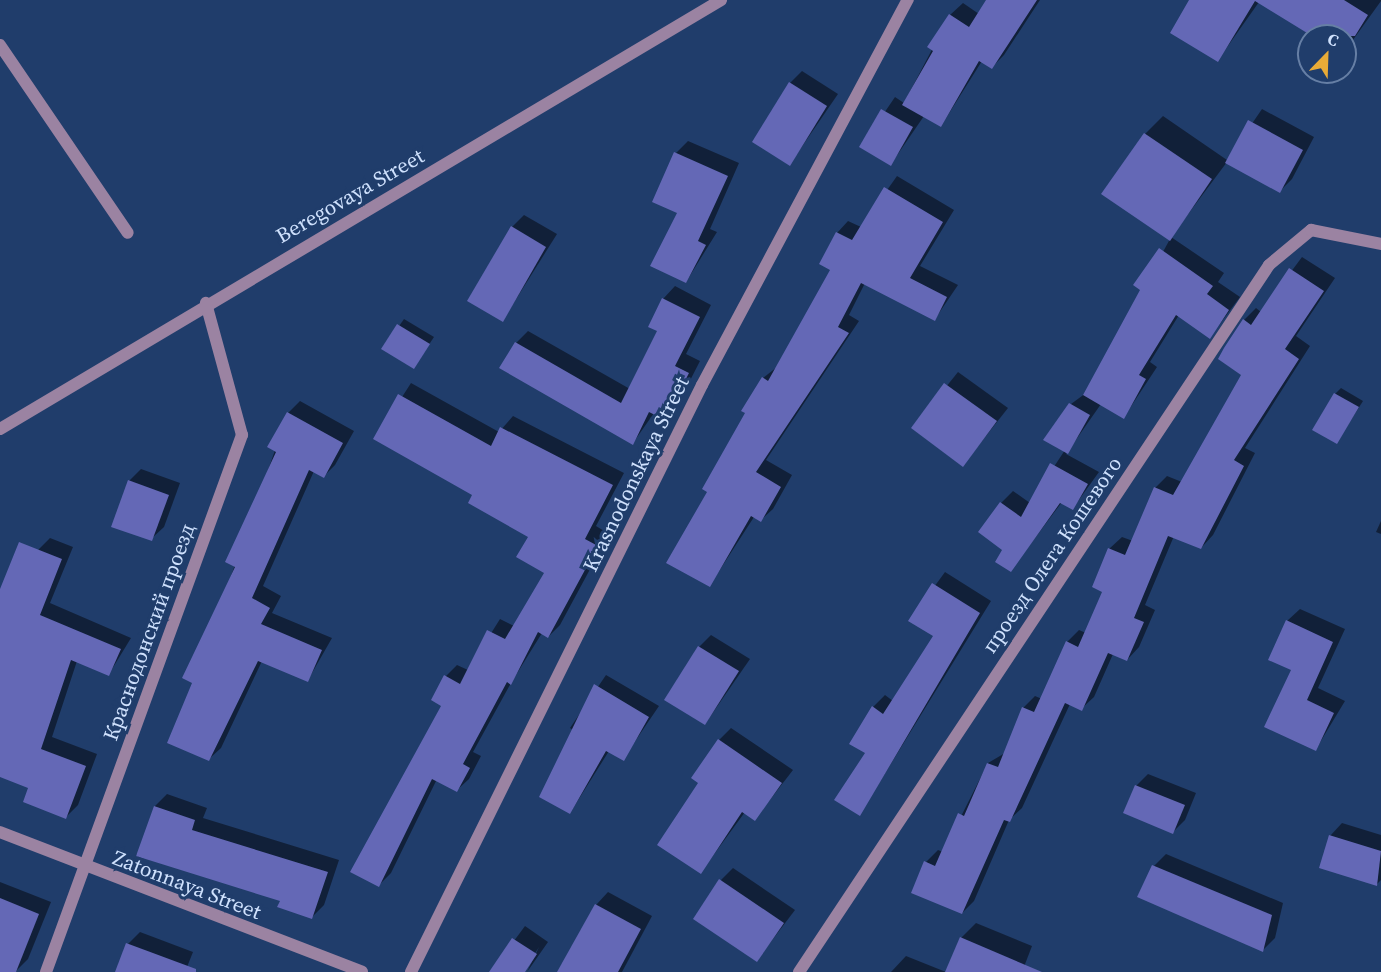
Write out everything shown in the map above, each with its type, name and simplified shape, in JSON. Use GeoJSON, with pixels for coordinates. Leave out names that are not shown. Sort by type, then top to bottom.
{"type":"FeatureCollection","features":[{"type":"Feature","properties":{"kind":"street","name":"Beregovaya Street"},"geometry":{"type":"LineString","coordinates":[[0,429],[206,303],[721,0]]}},
{"type":"Feature","properties":{"kind":"street","name":"Krasnodonskaya Street"},"geometry":{"type":"LineString","coordinates":[[411,972],[702,385],[908,0]]}},
{"type":"Feature","properties":{"kind":"street"},"geometry":{"type":"LineString","coordinates":[[0,45],[128,234]]}},
{"type":"Feature","properties":{"kind":"street","name":"проезд Олега Кошевого"},"geometry":{"type":"LineString","coordinates":[[799,972],[1269,265],[1311,230],[1381,244]]}},
{"type":"Feature","properties":{"kind":"street","name":"Краснодонский проезд"},"geometry":{"type":"LineString","coordinates":[[46,972],[242,435],[206,303]]}},
{"type":"Feature","properties":{"kind":"street","name":"Zatonnaya Street"},"geometry":{"type":"LineString","coordinates":[[0,832],[362,972]]}},
{"type":"Feature","properties":{"kind":"building"},"geometry":{"type":"Polygon","coordinates":[[[986,0],[1037,0],[992,69],[979,61],[941,127],[902,105],[933,51],[927,47],[949,14],[969,27],[986,0]]]}},
{"type":"Feature","properties":{"kind":"building"},"geometry":{"type":"Polygon","coordinates":[[[1189,0],[1344,0],[1368,15],[1357,33],[1357,24],[1297,24],[1297,27],[1255,1],[1218,62],[1170,33],[1189,0]]]}},
{"type":"Feature","properties":{"kind":"building"},"geometry":{"type":"Polygon","coordinates":[[[789,82],[827,106],[790,166],[752,142],[789,82]]]}},
{"type":"Feature","properties":{"kind":"building"},"geometry":{"type":"Polygon","coordinates":[[[881,109],[913,127],[891,166],[859,147],[881,109]]]}},
{"type":"Feature","properties":{"kind":"building"},"geometry":{"type":"Polygon","coordinates":[[[1248,120],[1303,150],[1280,193],[1225,163],[1248,120]]]}},
{"type":"Feature","properties":{"kind":"building"},"geometry":{"type":"Polygon","coordinates":[[[1144,133],[1212,179],[1170,241],[1101,194],[1144,133]]]}},
{"type":"Feature","properties":{"kind":"building"},"geometry":{"type":"Polygon","coordinates":[[[674,152],[728,176],[698,241],[706,245],[686,283],[650,266],[677,213],[652,202],[674,152]]]}},
{"type":"Feature","properties":{"kind":"building"},"geometry":{"type":"Polygon","coordinates":[[[884,187],[943,222],[910,278],[947,297],[935,321],[861,283],[838,327],[849,333],[756,472],[781,487],[761,522],[751,516],[710,587],[666,563],[707,492],[702,489],[745,413],[741,411],[762,377],[768,381],[830,270],[819,264],[836,232],[852,240],[884,187]]]}},
{"type":"Feature","properties":{"kind":"building"},"geometry":{"type":"Polygon","coordinates":[[[511,226],[546,247],[503,322],[467,301],[511,226]]]}},
{"type":"Feature","properties":{"kind":"building"},"geometry":{"type":"Polygon","coordinates":[[[1159,248],[1213,286],[1207,294],[1229,310],[1210,339],[1176,315],[1139,375],[1146,379],[1124,419],[1083,395],[1140,290],[1133,285],[1159,248]]]}},
{"type":"Feature","properties":{"kind":"building"},"geometry":{"type":"Polygon","coordinates":[[[1289,268],[1324,291],[1285,349],[1299,359],[1234,460],[1244,466],[1201,549],[1168,536],[1134,618],[1144,622],[1127,661],[1108,653],[1082,711],[1065,703],[1010,822],[1004,820],[962,914],[911,893],[924,861],[935,866],[958,813],[964,816],[987,763],[998,767],[1022,707],[1034,712],[1066,641],[1078,647],[1102,592],[1092,587],[1108,548],[1125,555],[1154,487],[1173,495],[1241,375],[1218,359],[1243,319],[1251,325],[1289,268]]]}},
{"type":"Feature","properties":{"kind":"building"},"geometry":{"type":"Polygon","coordinates":[[[662,298],[700,317],[675,366],[689,373],[665,420],[649,412],[633,445],[499,368],[515,342],[621,403],[657,331],[648,327],[662,298]]]}},
{"type":"Feature","properties":{"kind":"building"},"geometry":{"type":"Polygon","coordinates":[[[397,324],[430,344],[414,369],[381,349],[397,324]]]}},
{"type":"Feature","properties":{"kind":"building"},"geometry":{"type":"Polygon","coordinates":[[[944,383],[997,421],[963,467],[911,428],[944,383]]]}},
{"type":"Feature","properties":{"kind":"building"},"geometry":{"type":"Polygon","coordinates":[[[1334,393],[1359,407],[1337,444],[1312,430],[1334,393]]]}},
{"type":"Feature","properties":{"kind":"building"},"geometry":{"type":"Polygon","coordinates":[[[398,394],[491,446],[500,427],[613,485],[585,539],[598,546],[548,638],[538,632],[511,685],[507,682],[463,764],[470,768],[457,792],[432,779],[379,887],[350,872],[441,706],[431,700],[444,675],[460,684],[487,630],[505,639],[544,573],[516,557],[528,537],[468,503],[472,495],[373,439],[398,394]]]}},
{"type":"Feature","properties":{"kind":"building"},"geometry":{"type":"Polygon","coordinates":[[[1069,403],[1090,415],[1068,454],[1043,440],[1069,403]]]}},
{"type":"Feature","properties":{"kind":"building"},"geometry":{"type":"Polygon","coordinates":[[[287,412],[343,443],[324,478],[309,470],[252,598],[270,608],[261,624],[322,650],[308,682],[258,661],[209,761],[167,743],[192,683],[182,678],[235,567],[225,562],[276,452],[267,447],[287,412]]]}},
{"type":"Feature","properties":{"kind":"building"},"geometry":{"type":"Polygon","coordinates":[[[1050,463],[1088,484],[1073,510],[1060,503],[1011,572],[995,562],[1002,550],[978,532],[1000,502],[1021,517],[1050,463]]]}},
{"type":"Feature","properties":{"kind":"building"},"geometry":{"type":"Polygon","coordinates":[[[128,480],[169,495],[152,541],[111,527],[128,480]]]}},
{"type":"Feature","properties":{"kind":"building"},"geometry":{"type":"Polygon","coordinates":[[[19,542],[62,559],[40,615],[121,649],[109,676],[71,660],[41,749],[86,766],[66,819],[23,802],[28,788],[0,777],[0,589],[19,542]]]}},
{"type":"Feature","properties":{"kind":"building"},"geometry":{"type":"Polygon","coordinates":[[[932,583],[980,613],[860,816],[834,800],[865,753],[849,744],[872,706],[883,714],[933,636],[908,621],[932,583]]]}},
{"type":"Feature","properties":{"kind":"building"},"geometry":{"type":"Polygon","coordinates":[[[1286,620],[1333,642],[1307,700],[1334,713],[1316,751],[1264,727],[1291,670],[1268,660],[1286,620]]]}},
{"type":"Feature","properties":{"kind":"building"},"geometry":{"type":"Polygon","coordinates":[[[698,646],[739,671],[705,725],[664,700],[698,646]]]}},
{"type":"Feature","properties":{"kind":"building"},"geometry":{"type":"Polygon","coordinates":[[[594,684],[649,717],[624,761],[606,751],[570,814],[539,797],[594,684]]]}},
{"type":"Feature","properties":{"kind":"building"},"geometry":{"type":"Polygon","coordinates":[[[718,739],[782,783],[755,821],[742,812],[701,874],[657,845],[698,783],[691,778],[718,739]]]}},
{"type":"Feature","properties":{"kind":"building"},"geometry":{"type":"Polygon","coordinates":[[[1135,785],[1185,805],[1173,834],[1123,813],[1135,785]]]}},
{"type":"Feature","properties":{"kind":"building"},"geometry":{"type":"Polygon","coordinates":[[[154,806],[195,820],[192,830],[328,872],[312,919],[277,907],[280,901],[136,856],[154,806]]]}},
{"type":"Feature","properties":{"kind":"building"},"geometry":{"type":"Polygon","coordinates":[[[1329,835],[1381,851],[1377,886],[1319,868],[1329,835]]]}},
{"type":"Feature","properties":{"kind":"building"},"geometry":{"type":"Polygon","coordinates":[[[1152,865],[1272,915],[1263,952],[1137,897],[1152,865]]]}},
{"type":"Feature","properties":{"kind":"building"},"geometry":{"type":"Polygon","coordinates":[[[719,879],[784,923],[757,962],[693,919],[719,879]]]}},
{"type":"Feature","properties":{"kind":"building"},"geometry":{"type":"Polygon","coordinates":[[[0,898],[39,914],[16,972],[0,972],[0,898]]]}},
{"type":"Feature","properties":{"kind":"building"},"geometry":{"type":"Polygon","coordinates":[[[595,904],[641,929],[618,972],[557,972],[595,904]]]}},
{"type":"Feature","properties":{"kind":"building"},"geometry":{"type":"Polygon","coordinates":[[[960,937],[1042,972],[945,972],[960,937]]]}},
{"type":"Feature","properties":{"kind":"building"},"geometry":{"type":"Polygon","coordinates":[[[512,938],[537,954],[525,972],[489,972],[512,938]]]}},
{"type":"Feature","properties":{"kind":"building"},"geometry":{"type":"Polygon","coordinates":[[[126,943],[196,969],[196,972],[115,972],[126,943]]]}}]}
